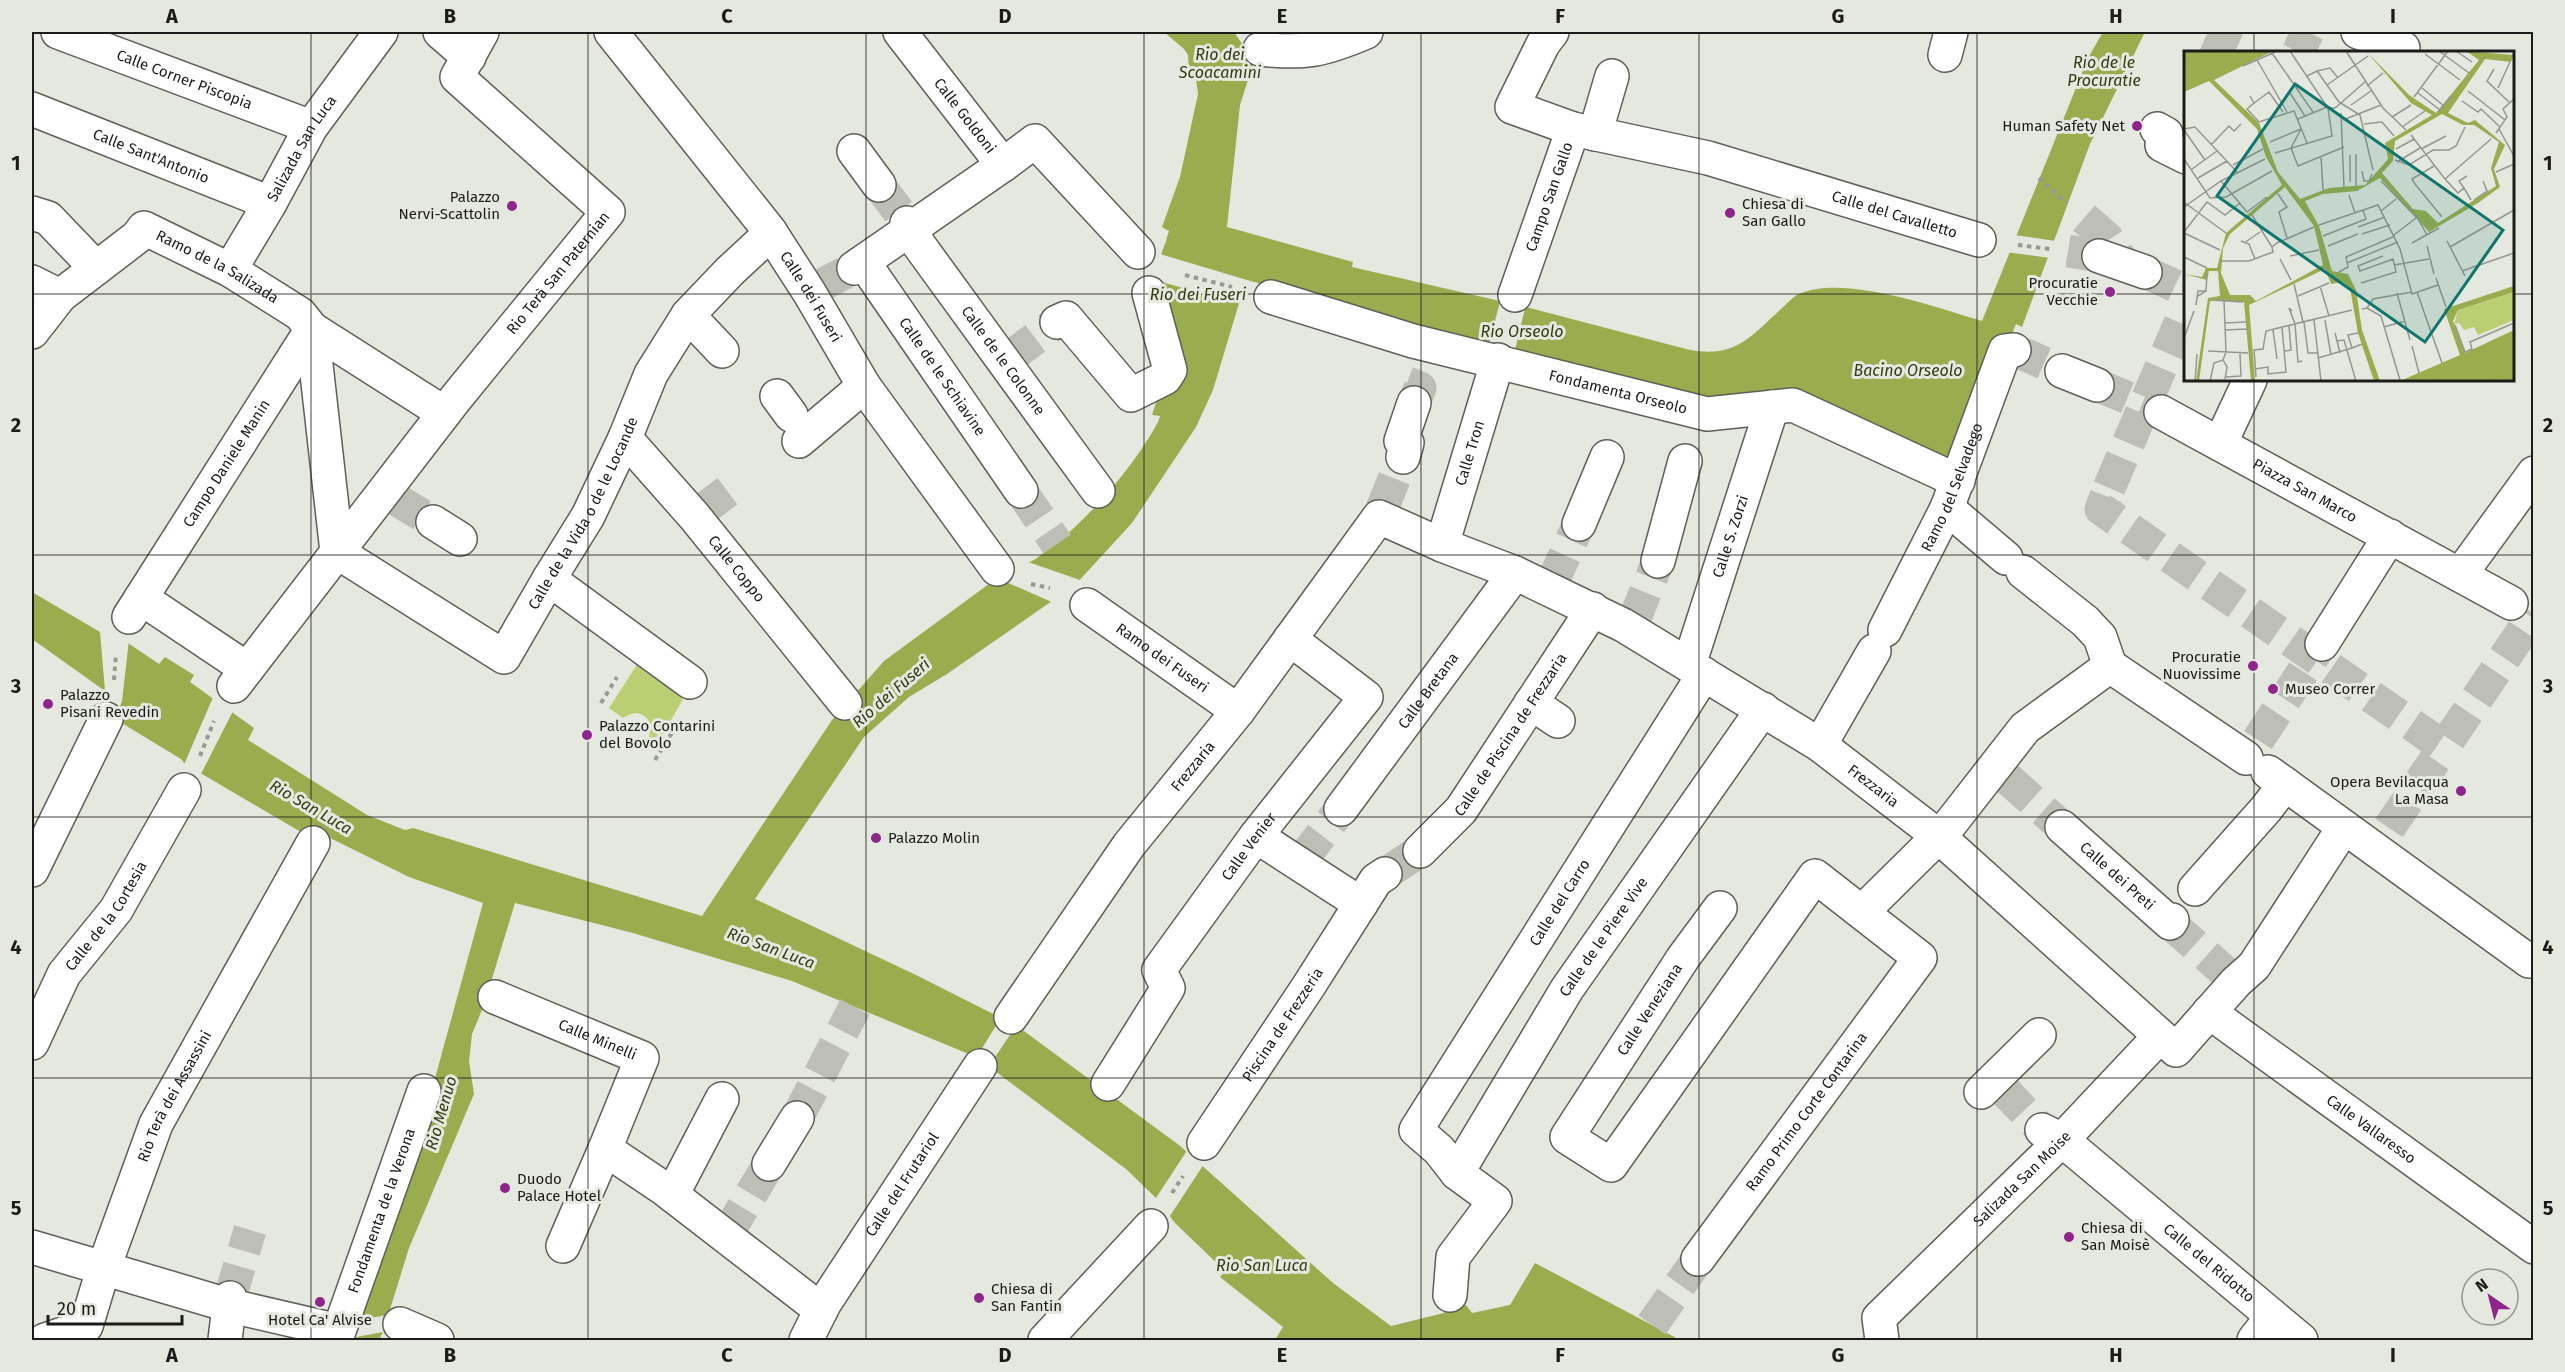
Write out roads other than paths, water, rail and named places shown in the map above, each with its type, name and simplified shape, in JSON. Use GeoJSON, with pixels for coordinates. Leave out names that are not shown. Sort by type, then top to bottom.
{"type":"FeatureCollection","features":[{"type":"Feature","properties":{"kind":"street","name":"Calle Corner Piscopia"},"geometry":{"type":"LineString","coordinates":[[58,32],[311,127]]}},
{"type":"Feature","properties":{"kind":"street","name":"Salizada San Luca"},"geometry":{"type":"LineString","coordinates":[[230,270],[311,127],[381,32]]}},
{"type":"Feature","properties":{"kind":"street"},"geometry":{"type":"LineString","coordinates":[[440,32],[473,40]]}},
{"type":"Feature","properties":{"kind":"street","name":"Calle dei Fuseri"},"geometry":{"type":"LineString","coordinates":[[611,32],[771,232],[813,290],[864,386],[997,569]]}},
{"type":"Feature","properties":{"kind":"street","name":"Calle Goldoni"},"geometry":{"type":"LineString","coordinates":[[900,32],[1003,165],[1035,141],[1137,252]]}},
{"type":"Feature","properties":{"kind":"street"},"geometry":{"type":"LineString","coordinates":[[1260,49],[1297,42],[1333,47],[1366,32]]}},
{"type":"Feature","properties":{"kind":"street"},"geometry":{"type":"LineString","coordinates":[[1552,32],[1543,44],[1512,107],[1584,131]]}},
{"type":"Feature","properties":{"kind":"street"},"geometry":{"type":"LineString","coordinates":[[2358,32],[2405,44]]}},
{"type":"Feature","properties":{"kind":"street","name":"Rio Terà San Paternian"},"geometry":{"type":"LineString","coordinates":[[450,406],[608,212],[457,77],[473,40]]}},
{"type":"Feature","properties":{"kind":"street","name":"Campo San Gallo"},"geometry":{"type":"LineString","coordinates":[[1515,295],[1584,131],[1612,76]]}},
{"type":"Feature","properties":{"kind":"street","name":"Calle Sant'Antonio"},"geometry":{"type":"LineString","coordinates":[[32,109],[270,203]]}},
{"type":"Feature","properties":{"kind":"street"},"geometry":{"type":"LineString","coordinates":[[2157,129],[2166,134],[2162,145],[2184,156]]}},
{"type":"Feature","properties":{"kind":"street","name":"Calle del Cavalletto"},"geometry":{"type":"LineString","coordinates":[[1584,131],[1708,158],[1979,240]]}},
{"type":"Feature","properties":{"kind":"street"},"geometry":{"type":"LineString","coordinates":[[854,151],[879,185]]}},
{"type":"Feature","properties":{"kind":"street"},"geometry":{"type":"LineString","coordinates":[[910,226],[1003,165]]}},
{"type":"Feature","properties":{"kind":"street"},"geometry":{"type":"LineString","coordinates":[[32,332],[46,289],[96,268],[40,216]]}},
{"type":"Feature","properties":{"kind":"street","name":"Calle de le Schiavine"},"geometry":{"type":"LineString","coordinates":[[910,226],[859,266],[1021,491]]}},
{"type":"Feature","properties":{"kind":"street","name":"Calle de le Colonne"},"geometry":{"type":"LineString","coordinates":[[910,226],[919,245],[1007,360],[1098,491]]}},
{"type":"Feature","properties":{"kind":"street","name":"Ramo de la Salizada"},"geometry":{"type":"LineString","coordinates":[[96,268],[138,237],[144,228],[230,270],[306,321]]}},
{"type":"Feature","properties":{"kind":"street","name":"Calle de la Vida o de le Locande"},"geometry":{"type":"LineString","coordinates":[[345,558],[504,657],[588,516],[625,438],[651,375],[688,315],[730,270],[771,232]]}},
{"type":"Feature","properties":{"kind":"street"},"geometry":{"type":"LineString","coordinates":[[2099,256],[2145,272]]}},
{"type":"Feature","properties":{"kind":"street"},"geometry":{"type":"LineString","coordinates":[[1057,322],[1066,318],[1131,395],[1165,378],[1170,369],[1149,294]]}},
{"type":"Feature","properties":{"kind":"street","name":"Fondamenta Orseolo"},"geometry":{"type":"LineString","coordinates":[[1271,297],[1412,344],[1498,360],[1707,414],[1793,405],[1953,495],[2014,565],[2085,621],[2105,651],[2252,749],[2276,796],[2338,837],[2382,839],[2529,961]]}},
{"type":"Feature","properties":{"kind":"street"},"geometry":{"type":"LineString","coordinates":[[688,315],[722,351]]}},
{"type":"Feature","properties":{"kind":"street"},"geometry":{"type":"LineString","coordinates":[[306,321],[450,406]]}},
{"type":"Feature","properties":{"kind":"street"},"geometry":{"type":"LineString","coordinates":[[306,321],[345,558]]}},
{"type":"Feature","properties":{"kind":"street","name":"Campo Daniele Manin"},"geometry":{"type":"LineString","coordinates":[[306,321],[135,608],[240,678],[345,558],[450,406]]}},
{"type":"Feature","properties":{"kind":"street","name":"Ramo del Selvadego"},"geometry":{"type":"LineString","coordinates":[[1820,745],[1879,640],[1953,495],[2005,351],[2014,350]]}},
{"type":"Feature","properties":{"kind":"street","name":"Calle Tron"},"geometry":{"type":"LineString","coordinates":[[1442,545],[1498,360]]}},
{"type":"Feature","properties":{"kind":"street"},"geometry":{"type":"LineString","coordinates":[[2062,371],[2097,385]]}},
{"type":"Feature","properties":{"kind":"street"},"geometry":{"type":"LineString","coordinates":[[2220,444],[2250,381]]}},
{"type":"Feature","properties":{"kind":"street"},"geometry":{"type":"LineString","coordinates":[[794,423],[864,386]]}},
{"type":"Feature","properties":{"kind":"street"},"geometry":{"type":"LineString","coordinates":[[1403,457],[1407,443],[1401,441],[1414,403]]}},
{"type":"Feature","properties":{"kind":"street","name":"Calle S. Zorzi"},"geometry":{"type":"LineString","coordinates":[[1696,669],[1772,407]]}},
{"type":"Feature","properties":{"kind":"street","name":"Piazza San Marco"},"geometry":{"type":"LineString","coordinates":[[2161,412],[2511,603]]}},
{"type":"Feature","properties":{"kind":"street","name":"Calle Coppo"},"geometry":{"type":"LineString","coordinates":[[625,438],[691,508],[845,703]]}},
{"type":"Feature","properties":{"kind":"street"},"geometry":{"type":"LineString","coordinates":[[1579,524],[1607,457]]}},
{"type":"Feature","properties":{"kind":"street"},"geometry":{"type":"LineString","coordinates":[[1658,561],[1685,461]]}},
{"type":"Feature","properties":{"kind":"street"},"geometry":{"type":"LineString","coordinates":[[2460,575],[2534,473]]}},
{"type":"Feature","properties":{"kind":"street","name":"Frezzaria"},"geometry":{"type":"LineString","coordinates":[[1011,1017],[1129,845],[1238,711],[1380,513],[1442,545],[1550,587],[1632,626],[1696,669],[1820,745],[1942,831],[2168,1043]]}},
{"type":"Feature","properties":{"kind":"street"},"geometry":{"type":"LineString","coordinates":[[433,522],[460,539]]}},
{"type":"Feature","properties":{"kind":"street"},"geometry":{"type":"LineString","coordinates":[[2322,644],[2390,536]]}},
{"type":"Feature","properties":{"kind":"street","name":"Calle Bretana"},"geometry":{"type":"LineString","coordinates":[[1341,809],[1515,573]]}},
{"type":"Feature","properties":{"kind":"street"},"geometry":{"type":"LineString","coordinates":[[549,579],[637,646],[690,682]]}},
{"type":"Feature","properties":{"kind":"street","name":"Ramo dei Fuseri"},"geometry":{"type":"LineString","coordinates":[[1087,605],[1238,711]]}},
{"type":"Feature","properties":{"kind":"street","name":"Calle de Piscina de Frezzaria"},"geometry":{"type":"LineString","coordinates":[[1420,851],[1461,810],[1593,609]]}},
{"type":"Feature","properties":{"kind":"street","name":"Calle Venier"},"geometry":{"type":"LineString","coordinates":[[1108,1084],[1168,988],[1160,970],[1256,836],[1366,697],[1290,639]]}},
{"type":"Feature","properties":{"kind":"street"},"geometry":{"type":"LineString","coordinates":[[1865,909],[1999,771],[2025,728],[2084,686],[2105,651]]}},
{"type":"Feature","properties":{"kind":"street","name":"Calle del Carro"},"geometry":{"type":"LineString","coordinates":[[1457,1173],[1439,1150],[1416,1130],[1696,669]]}},
{"type":"Feature","properties":{"kind":"street"},"geometry":{"type":"LineString","coordinates":[[1530,703],[1558,721]]}},
{"type":"Feature","properties":{"kind":"street","name":"Calle de le Piere Vive"},"geometry":{"type":"LineString","coordinates":[[1457,1173],[1567,989],[1763,710]]}},
{"type":"Feature","properties":{"kind":"street"},"geometry":{"type":"LineString","coordinates":[[32,870],[106,719]]}},
{"type":"Feature","properties":{"kind":"street","name":"Calle de la Cortesia"},"geometry":{"type":"LineString","coordinates":[[32,1043],[64,974],[116,910],[191,776]]}},
{"type":"Feature","properties":{"kind":"street"},"geometry":{"type":"LineString","coordinates":[[2195,889],[2276,796]]}},
{"type":"Feature","properties":{"kind":"street","name":"Calle dei Preti"},"geometry":{"type":"LineString","coordinates":[[2062,827],[2170,923],[2172,920]]}},
{"type":"Feature","properties":{"kind":"street"},"geometry":{"type":"LineString","coordinates":[[1256,836],[1300,862],[1361,904]]}},
{"type":"Feature","properties":{"kind":"street","name":"Salizada San Moise"},"geometry":{"type":"LineString","coordinates":[[1881,1329],[2052,1135],[2209,1012],[2231,977],[2254,966],[2338,837]]}},
{"type":"Feature","properties":{"kind":"street","name":"Rio Terà dei Assassini"},"geometry":{"type":"LineString","coordinates":[[45,1341],[86,1326],[102,1270],[156,1124],[313,843]]}},
{"type":"Feature","properties":{"kind":"street","name":"Piscina de Frezzeria"},"geometry":{"type":"LineString","coordinates":[[1204,1143],[1376,880],[1385,874]]}},
{"type":"Feature","properties":{"kind":"street","name":"Calle Veneziana"},"geometry":{"type":"LineString","coordinates":[[1720,908],[1683,958],[1567,1137],[1611,1165],[1815,876],[1865,909]]}},
{"type":"Feature","properties":{"kind":"street","name":"Ramo Primo Corte Contarina"},"geometry":{"type":"LineString","coordinates":[[1698,1259],[1920,958],[1865,909]]}},
{"type":"Feature","properties":{"kind":"street","name":"Calle Minelli"},"geometry":{"type":"LineString","coordinates":[[495,997],[642,1058],[563,1246]]}},
{"type":"Feature","properties":{"kind":"street","name":"Calle Vallaresso"},"geometry":{"type":"LineString","coordinates":[[2209,1012],[2534,1247]]}},
{"type":"Feature","properties":{"kind":"street"},"geometry":{"type":"LineString","coordinates":[[1991,1086],[2040,1035]]}},
{"type":"Feature","properties":{"kind":"street","name":"Calle del Frutariol"},"geometry":{"type":"LineString","coordinates":[[806,1341],[819,1305],[980,1066]]}},
{"type":"Feature","properties":{"kind":"street","name":"Fondamenta de la Verona"},"geometry":{"type":"LineString","coordinates":[[231,1302],[339,1331],[424,1091]]}},
{"type":"Feature","properties":{"kind":"street"},"geometry":{"type":"LineString","coordinates":[[672,1195],[722,1098]]}},
{"type":"Feature","properties":{"kind":"street"},"geometry":{"type":"LineString","coordinates":[[770,1164],[797,1118]]}},
{"type":"Feature","properties":{"kind":"street","name":"Calle del Ridotto"},"geometry":{"type":"LineString","coordinates":[[2052,1135],[2263,1329],[2301,1341]]}},
{"type":"Feature","properties":{"kind":"street"},"geometry":{"type":"LineString","coordinates":[[605,1149],[672,1195],[819,1305]]}},
{"type":"Feature","properties":{"kind":"street"},"geometry":{"type":"LineString","coordinates":[[1450,1295],[1453,1257],[1495,1201],[1457,1173]]}},
{"type":"Feature","properties":{"kind":"street"},"geometry":{"type":"LineString","coordinates":[[1045,1341],[1151,1226]]}},
{"type":"Feature","properties":{"kind":"street"},"geometry":{"type":"LineString","coordinates":[[32,1247],[102,1270],[231,1302],[225,1341]]}},
{"type":"Feature","properties":{"kind":"street"},"geometry":{"type":"LineString","coordinates":[[400,1324],[437,1341]]}},
{"type":"Feature","properties":{"kind":"water"},"geometry":{"type":"Polygon","coordinates":[[[1164,32],[1234,32],[1254,61],[1240,105],[1227,227],[1353,262],[1352,267],[1706,352],[1731,348],[1742,343],[1794,297],[1818,289],[1864,290],[1890,295],[1982,321],[2088,58],[2103,32],[2145,32],[2090,144],[2022,327],[2016,324],[2012,334],[2003,340],[1989,364],[1982,363],[1953,446],[1954,464],[1797,394],[1701,400],[1246,280],[1213,390],[1196,427],[1132,523],[1075,585],[947,674],[909,697],[864,737],[755,899],[916,975],[1017,1026],[1179,1145],[1333,1283],[1391,1326],[1444,1313],[1444,1309],[1466,1305],[1472,1313],[1510,1305],[1535,1263],[1680,1340],[1275,1340],[1283,1327],[1220,1277],[1225,1271],[1175,1223],[1156,1198],[1126,1169],[976,1057],[792,981],[633,933],[515,903],[484,1005],[472,1034],[469,1061],[474,1094],[409,1248],[383,1332],[379,1340],[345,1340],[434,1082],[483,903],[409,877],[330,838],[306,835],[185,764],[181,759],[115,719],[105,691],[32,639],[32,592],[100,632],[128,643],[159,664],[165,657],[194,675],[190,682],[254,728],[248,740],[367,815],[405,830],[413,828],[702,916],[832,720],[884,661],[997,578],[1043,554],[1066,535],[1089,514],[1129,467],[1158,422],[1160,416],[1152,415],[1159,393],[1153,279],[1169,231],[1162,227],[1180,177],[1198,94],[1196,79],[1189,70],[1188,55],[1164,32]]]}},
{"type":"Feature","properties":{"kind":"tunnel"},"geometry":{"type":"LineString","coordinates":[[2298,51],[2308,32]]}},
{"type":"Feature","properties":{"kind":"tunnel"},"geometry":{"type":"LineString","coordinates":[[2206,36],[2241,51]]}},
{"type":"Feature","properties":{"kind":"tunnel"},"geometry":{"type":"LineString","coordinates":[[879,185],[907,223]]}},
{"type":"Feature","properties":{"kind":"tunnel"},"geometry":{"type":"LineString","coordinates":[[2084,218],[2107,238],[2124,264]]}},
{"type":"Feature","properties":{"kind":"tunnel"},"geometry":{"type":"LineString","coordinates":[[2068,251],[2099,256]]}},
{"type":"Feature","properties":{"kind":"tunnel"},"geometry":{"type":"LineString","coordinates":[[816,288],[854,268]]}},
{"type":"Feature","properties":{"kind":"tunnel"},"geometry":{"type":"LineString","coordinates":[[2145,272],[2184,290]]}},
{"type":"Feature","properties":{"kind":"tunnel"},"geometry":{"type":"LineString","coordinates":[[2109,488],[2184,314]]}},
{"type":"Feature","properties":{"kind":"tunnel"},"geometry":{"type":"LineString","coordinates":[[1009,358],[1057,322]]}},
{"type":"Feature","properties":{"kind":"tunnel"},"geometry":{"type":"LineString","coordinates":[[2014,350],[2062,371]]}},
{"type":"Feature","properties":{"kind":"tunnel"},"geometry":{"type":"LineString","coordinates":[[1407,383],[1420,388],[1414,403]]}},
{"type":"Feature","properties":{"kind":"tunnel"},"geometry":{"type":"LineString","coordinates":[[2097,385],[2157,410]]}},
{"type":"Feature","properties":{"kind":"tunnel"},"geometry":{"type":"LineString","coordinates":[[1382,509],[1403,457]]}},
{"type":"Feature","properties":{"kind":"tunnel"},"geometry":{"type":"LineString","coordinates":[[701,511],[740,482]]}},
{"type":"Feature","properties":{"kind":"tunnel"},"geometry":{"type":"LineString","coordinates":[[1021,491],[1057,544]]}},
{"type":"Feature","properties":{"kind":"tunnel"},"geometry":{"type":"LineString","coordinates":[[2106,496],[2101,509],[2444,747],[2534,614]]}},
{"type":"Feature","properties":{"kind":"tunnel"},"geometry":{"type":"LineString","coordinates":[[394,498],[433,522]]}},
{"type":"Feature","properties":{"kind":"tunnel"},"geometry":{"type":"LineString","coordinates":[[1551,585],[1579,524]]}},
{"type":"Feature","properties":{"kind":"tunnel"},"geometry":{"type":"LineString","coordinates":[[1633,623],[1658,561]]}},
{"type":"Feature","properties":{"kind":"tunnel"},"geometry":{"type":"LineString","coordinates":[[2258,740],[2318,649]]}},
{"type":"Feature","properties":{"kind":"tunnel"},"geometry":{"type":"LineString","coordinates":[[2389,828],[2444,747]]}},
{"type":"Feature","properties":{"kind":"tunnel"},"geometry":{"type":"LineString","coordinates":[[2007,778],[2062,827]]}},
{"type":"Feature","properties":{"kind":"tunnel"},"geometry":{"type":"LineString","coordinates":[[1301,861],[1341,809]]}},
{"type":"Feature","properties":{"kind":"tunnel"},"geometry":{"type":"LineString","coordinates":[[1385,874],[1420,851]]}},
{"type":"Feature","properties":{"kind":"tunnel"},"geometry":{"type":"LineString","coordinates":[[2170,923],[2225,972]]}},
{"type":"Feature","properties":{"kind":"tunnel"},"geometry":{"type":"LineString","coordinates":[[797,1118],[855,1007]]}},
{"type":"Feature","properties":{"kind":"tunnel"},"geometry":{"type":"LineString","coordinates":[[2001,1087],[2042,1130]]}},
{"type":"Feature","properties":{"kind":"tunnel"},"geometry":{"type":"LineString","coordinates":[[726,1236],[769,1164]]}},
{"type":"Feature","properties":{"kind":"tunnel"},"geometry":{"type":"LineString","coordinates":[[230,1298],[250,1230]]}},
{"type":"Feature","properties":{"kind":"tunnel"},"geometry":{"type":"LineString","coordinates":[[1652,1325],[1698,1259]]}},
{"type":"Feature","properties":{"kind":"place","name":"Human Safety Net"},"geometry":{"type":"Point","coordinates":[2137,126]}},
{"type":"Feature","properties":{"kind":"place","name":"Palazzo Nervi-Scattolin"},"geometry":{"type":"Point","coordinates":[512,206]}},
{"type":"Feature","properties":{"kind":"place","name":"Chiesa di San Gallo"},"geometry":{"type":"Point","coordinates":[1730,213]}},
{"type":"Feature","properties":{"kind":"place","name":"Procuratie Vecchie"},"geometry":{"type":"Point","coordinates":[2110,292]}},
{"type":"Feature","properties":{"kind":"place","name":"Procuratie Nuovissime"},"geometry":{"type":"Point","coordinates":[2253,666]}},
{"type":"Feature","properties":{"kind":"place","name":"Museo Correr"},"geometry":{"type":"Point","coordinates":[2273,689]}},
{"type":"Feature","properties":{"kind":"place","name":"Palazzo Pisani Revedin"},"geometry":{"type":"Point","coordinates":[48,704]}},
{"type":"Feature","properties":{"kind":"place","name":"Palazzo Contarini del Bovolo"},"geometry":{"type":"Point","coordinates":[587,735]}},
{"type":"Feature","properties":{"kind":"place","name":"Opera Bevilacqua La Masa"},"geometry":{"type":"Point","coordinates":[2461,791]}},
{"type":"Feature","properties":{"kind":"place","name":"Palazzo Molin"},"geometry":{"type":"Point","coordinates":[876,838]}},
{"type":"Feature","properties":{"kind":"place","name":"Duodo Palace Hotel"},"geometry":{"type":"Point","coordinates":[505,1188]}},
{"type":"Feature","properties":{"kind":"place","name":"Chiesa di San Moisè"},"geometry":{"type":"Point","coordinates":[2069,1237]}},
{"type":"Feature","properties":{"kind":"place","name":"Chiesa di San Fantin"},"geometry":{"type":"Point","coordinates":[979,1298]}},
{"type":"Feature","properties":{"kind":"place","name":"Hotel Ca' Alvise"},"geometry":{"type":"Point","coordinates":[320,1302]}},
{"type":"Feature","properties":{"kind":"water label","name":"Rio dei Scoacamini"},"geometry":{"type":"Point","coordinates":[1220,63]}},
{"type":"Feature","properties":{"kind":"water label","name":"Rio de le Procuratie"},"geometry":{"type":"Point","coordinates":[2104,71]}},
{"type":"Feature","properties":{"kind":"water label","name":"Rio dei Fuseri"},"geometry":{"type":"Point","coordinates":[1198,294]}},
{"type":"Feature","properties":{"kind":"water label","name":"Rio Orseolo"},"geometry":{"type":"Point","coordinates":[1522,331]}},
{"type":"Feature","properties":{"kind":"water label","name":"Bacino Orseolo"},"geometry":{"type":"Point","coordinates":[1908,370]}},
{"type":"Feature","properties":{"kind":"water label","name":"Rio dei Fuseri"},"geometry":{"type":"Point","coordinates":[891,693]}},
{"type":"Feature","properties":{"kind":"water label","name":"Rio San Luca"},"geometry":{"type":"Point","coordinates":[311,807]}},
{"type":"Feature","properties":{"kind":"water label","name":"Rio San Luca"},"geometry":{"type":"Point","coordinates":[771,948]}},
{"type":"Feature","properties":{"kind":"water label","name":"Rio Menuo"},"geometry":{"type":"Point","coordinates":[441,1113]}},
{"type":"Feature","properties":{"kind":"water label","name":"Rio San Luca"},"geometry":{"type":"Point","coordinates":[1262,1265]}}]}
